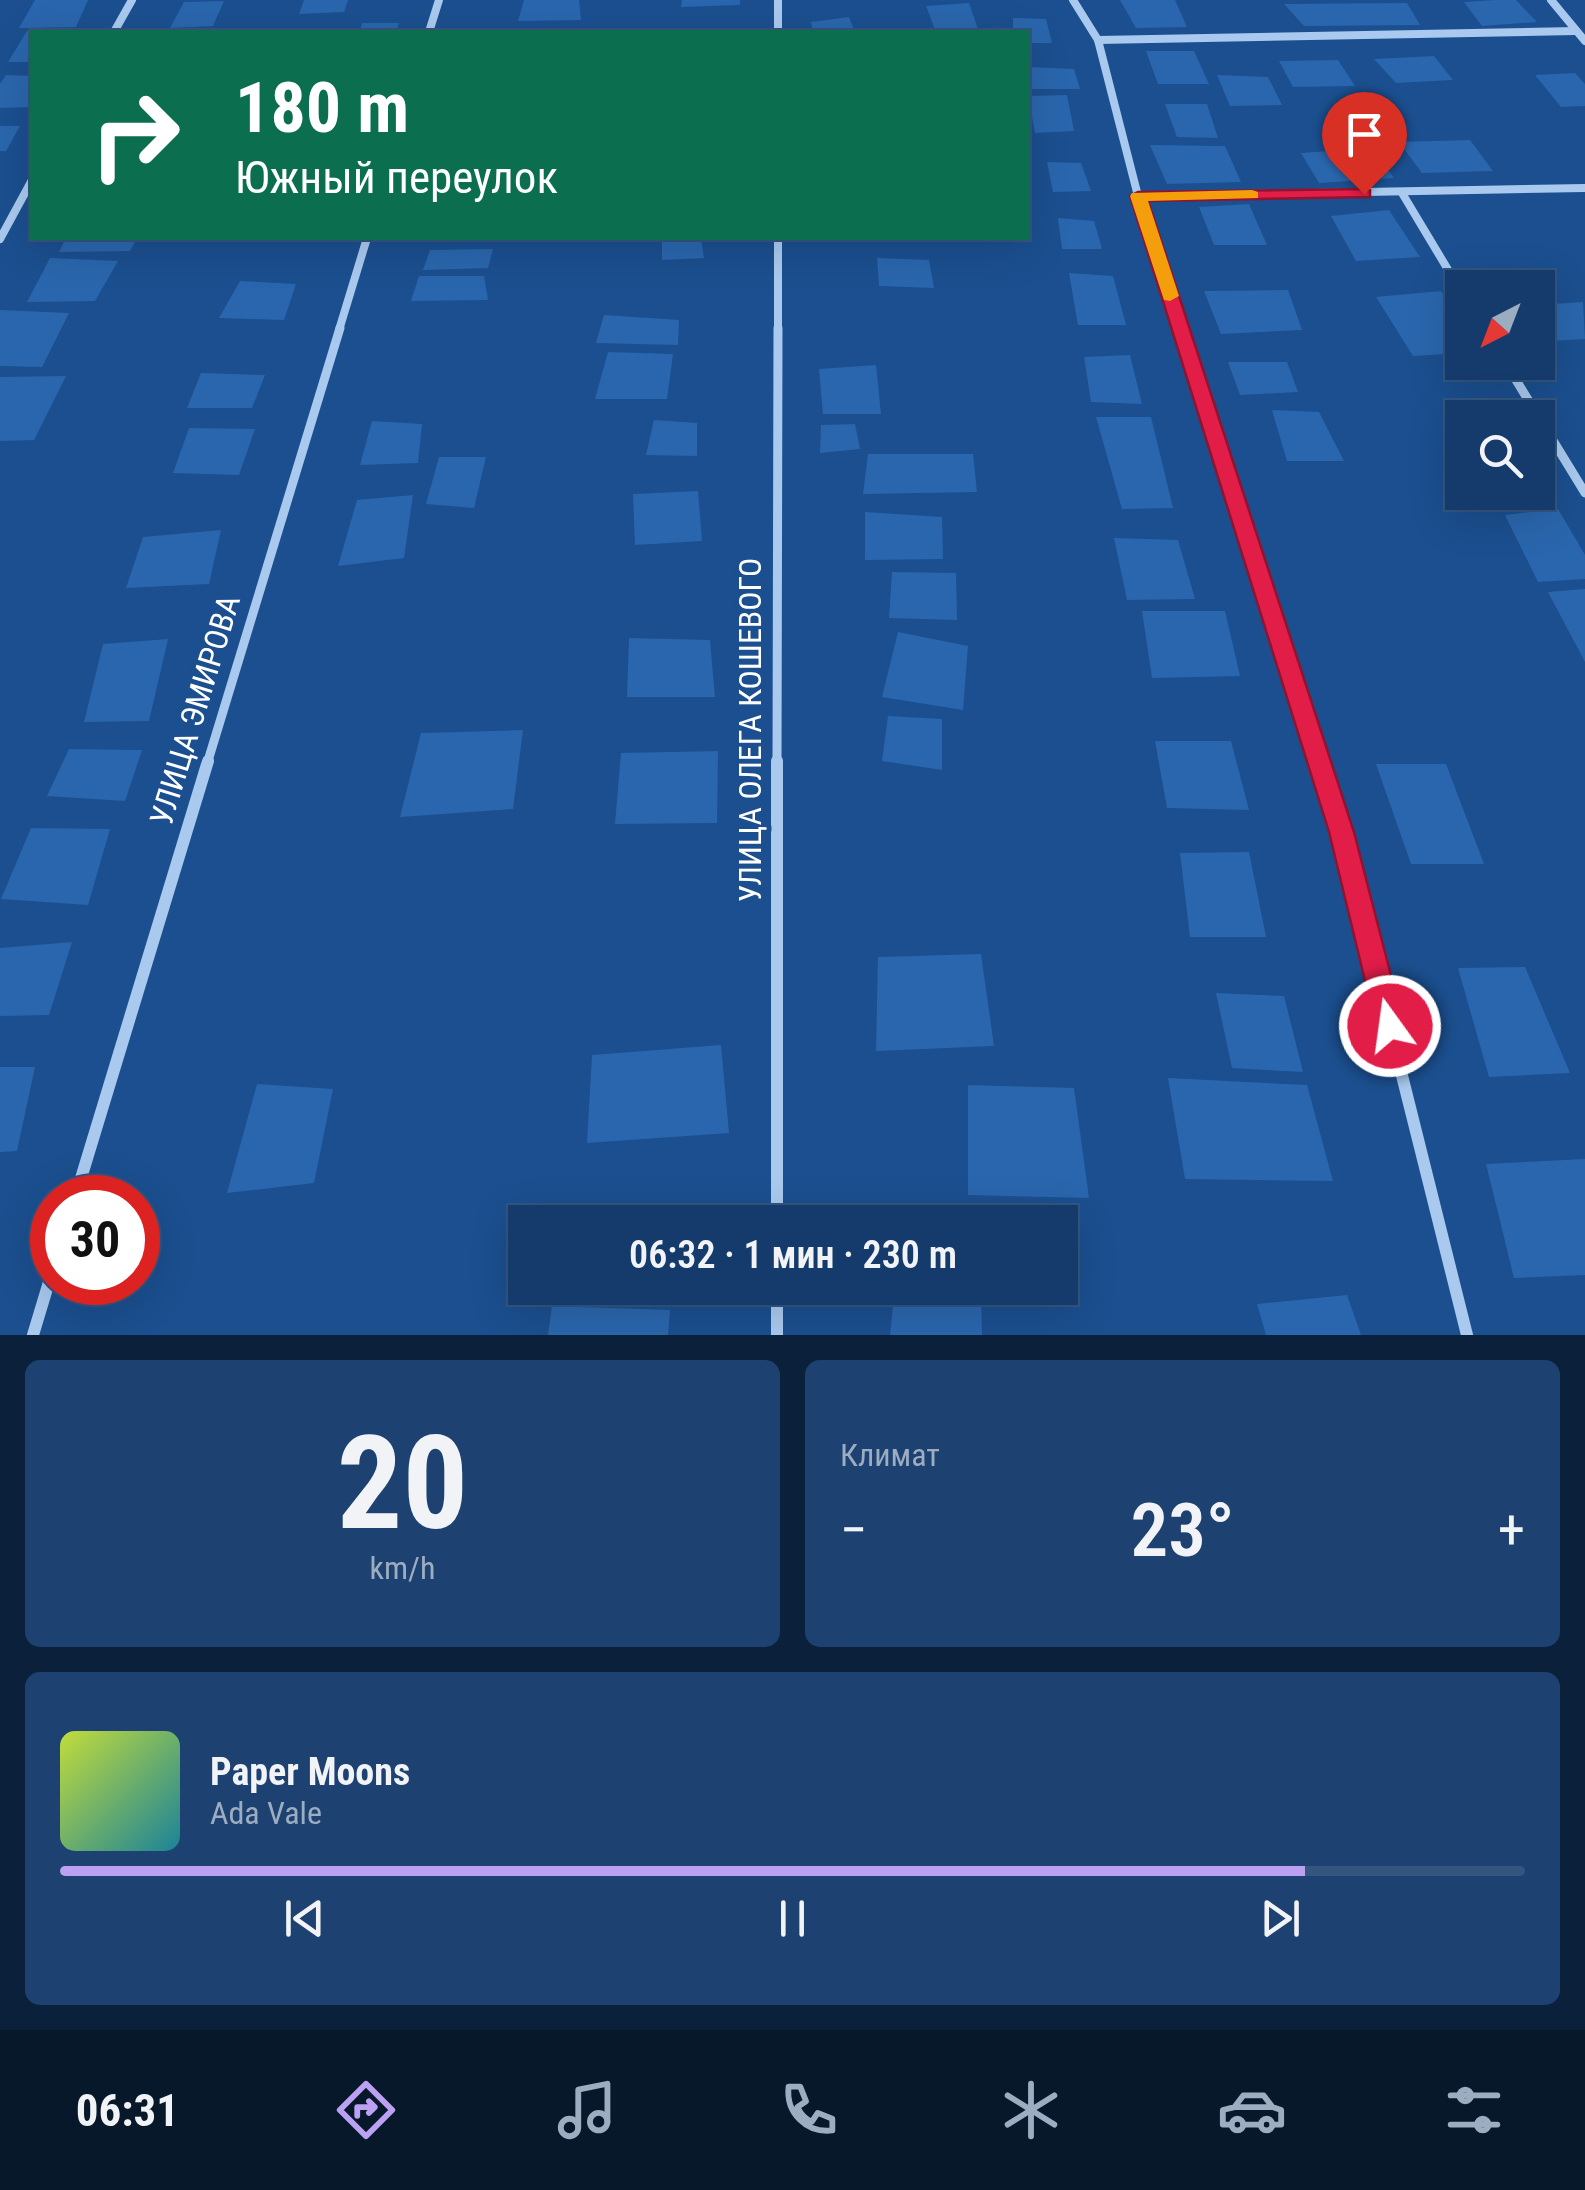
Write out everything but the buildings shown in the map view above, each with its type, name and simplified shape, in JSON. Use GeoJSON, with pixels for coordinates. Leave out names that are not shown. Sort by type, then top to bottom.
{"type":"FeatureCollection","features":[{"type":"Feature","properties":{"kind":"street"},"geometry":{"type":"LineString","coordinates":[[115,30],[132,0]]}},
{"type":"Feature","properties":{"kind":"street"},"geometry":{"type":"LineString","coordinates":[[430,30],[439,0]]}},
{"type":"Feature","properties":{"kind":"street"},"geometry":{"type":"LineString","coordinates":[[778,0],[778,30]]}},
{"type":"Feature","properties":{"kind":"street"},"geometry":{"type":"LineString","coordinates":[[1073,0],[1098,40],[1138,196],[1342,832],[1467,1335]]}},
{"type":"Feature","properties":{"kind":"street"},"geometry":{"type":"LineString","coordinates":[[1550,0],[1585,41]]}},
{"type":"Feature","properties":{"kind":"street"},"geometry":{"type":"LineString","coordinates":[[1098,40],[1576,31]]}},
{"type":"Feature","properties":{"kind":"street"},"geometry":{"type":"LineString","coordinates":[[0,239],[30,184]]}},
{"type":"Feature","properties":{"kind":"street"},"geometry":{"type":"LineString","coordinates":[[1138,196],[1585,188]]}},
{"type":"Feature","properties":{"kind":"street"},"geometry":{"type":"LineString","coordinates":[[1402,193],[1449,270]]}},
{"type":"Feature","properties":{"kind":"street","name":"УЛИЦА ЭМИРОВА"},"geometry":{"type":"LineString","coordinates":[[82,1175],[366,240]]}},
{"type":"Feature","properties":{"kind":"street","name":"УЛИЦА ОЛЕГА КОШЕВОГО"},"geometry":{"type":"LineString","coordinates":[[777,1205],[778,240]]}},
{"type":"Feature","properties":{"kind":"street"},"geometry":{"type":"LineString","coordinates":[[1516,380],[1585,493]]}},
{"type":"Feature","properties":{"kind":"street"},"geometry":{"type":"LineString","coordinates":[[33,1335],[42,1305]]}},
{"type":"Feature","properties":{"kind":"street"},"geometry":{"type":"LineString","coordinates":[[777,1305],[777,1335]]}},
{"type":"Feature","properties":{"kind":"slow traffic"},"geometry":{"type":"LineString","coordinates":[[1170,296],[1138,196],[1252,195]]}},
{"type":"Feature","properties":{"kind":"route"},"geometry":{"type":"LineString","coordinates":[[1364,194],[1138,196],[1342,832],[1390,1026]]}}]}
